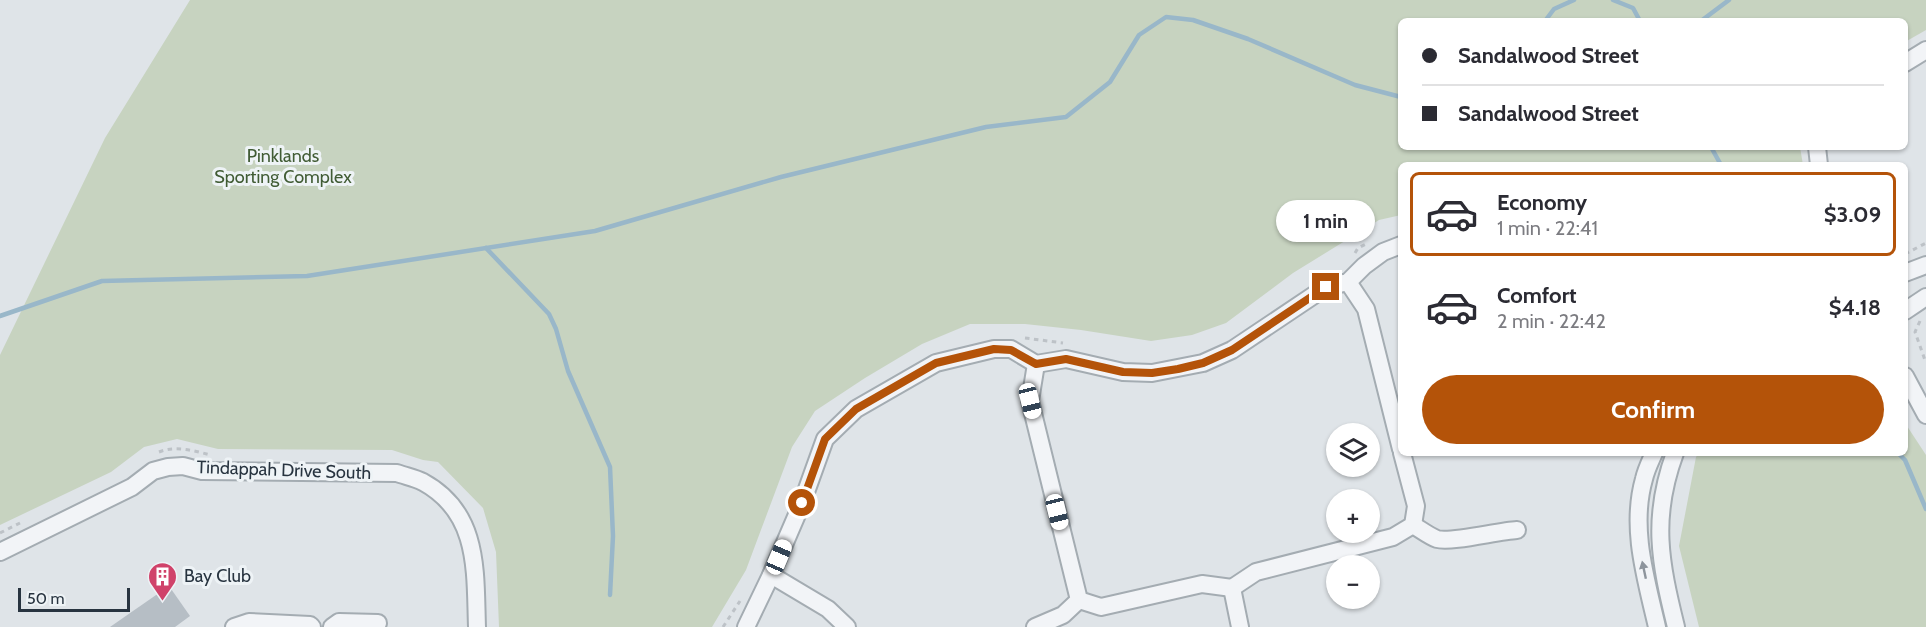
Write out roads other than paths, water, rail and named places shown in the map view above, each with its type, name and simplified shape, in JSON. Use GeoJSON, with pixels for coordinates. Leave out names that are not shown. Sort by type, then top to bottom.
{"type":"FeatureCollection","features":[{"type":"Feature","properties":{"kind":"street"},"geometry":{"type":"LineString","coordinates":[[1908,61],[1926,50]]}},
{"type":"Feature","properties":{"kind":"street"},"geometry":{"type":"LineString","coordinates":[[746,627],[802,503],[825,439],[856,409],[936,363],[994,349],[1011,350],[1036,364],[1066,359],[1123,372],[1152,373],[1203,363],[1232,350],[1326,287],[1348,282],[1383,252],[1398,246]]}},
{"type":"Feature","properties":{"kind":"street"},"geometry":{"type":"LineString","coordinates":[[1908,272],[1926,265]]}},
{"type":"Feature","properties":{"kind":"street"},"geometry":{"type":"LineString","coordinates":[[1348,282],[1366,309],[1398,435]]}},
{"type":"Feature","properties":{"kind":"street"},"geometry":{"type":"LineString","coordinates":[[1908,309],[1926,297]]}},
{"type":"Feature","properties":{"kind":"street"},"geometry":{"type":"LineString","coordinates":[[1036,364],[1030,401],[1079,600]]}},
{"type":"Feature","properties":{"kind":"street"},"geometry":{"type":"LineString","coordinates":[[1908,382],[1926,416]]}},
{"type":"Feature","properties":{"kind":"street"},"geometry":{"type":"LineString","coordinates":[[1079,600],[1101,607],[1202,584],[1232,588],[1257,572],[1393,537],[1413,525],[1416,506],[1403,456]]}},
{"type":"Feature","properties":{"kind":"street"},"geometry":{"type":"LineString","coordinates":[[1653,456],[1643,480],[1639,514],[1640,552],[1657,627]]}},
{"type":"Feature","properties":{"kind":"street"},"geometry":{"type":"LineString","coordinates":[[1675,456],[1667,475],[1660,510],[1659,541],[1663,575],[1676,627]]}},
{"type":"Feature","properties":{"kind":"street","name":"Tindappah Drive South"},"geometry":{"type":"LineString","coordinates":[[0,552],[132,487],[153,471],[168,466],[183,466],[202,471],[397,473],[423,482],[446,500],[463,522],[474,554],[477,627]]}},
{"type":"Feature","properties":{"kind":"street"},"geometry":{"type":"LineString","coordinates":[[1413,525],[1438,539],[1517,530]]}},
{"type":"Feature","properties":{"kind":"street"},"geometry":{"type":"LineString","coordinates":[[771,575],[828,609],[847,627]]}},
{"type":"Feature","properties":{"kind":"street"},"geometry":{"type":"LineString","coordinates":[[1232,588],[1240,627]]}},
{"type":"Feature","properties":{"kind":"street"},"geometry":{"type":"LineString","coordinates":[[1035,627],[1063,615],[1079,600]]}},
{"type":"Feature","properties":{"kind":"street"},"geometry":{"type":"LineString","coordinates":[[234,627],[249,622],[310,625],[312,627]]}},
{"type":"Feature","properties":{"kind":"street"},"geometry":{"type":"LineString","coordinates":[[332,627],[339,622],[378,622]]}},
{"type":"Feature","properties":{"kind":"waterway"},"geometry":{"type":"LineString","coordinates":[[1547,18],[1554,9],[1574,0]]}},
{"type":"Feature","properties":{"kind":"waterway"},"geometry":{"type":"LineString","coordinates":[[1613,0],[1633,8],[1638,18]]}},
{"type":"Feature","properties":{"kind":"waterway"},"geometry":{"type":"LineString","coordinates":[[1705,18],[1729,0]]}},
{"type":"Feature","properties":{"kind":"waterway"},"geometry":{"type":"LineString","coordinates":[[0,316],[102,281],[307,276],[595,231],[781,177],[986,127],[1066,117],[1110,82],[1139,35],[1166,17],[1193,20],[1248,39],[1355,85],[1398,96]]}},
{"type":"Feature","properties":{"kind":"waterway"},"geometry":{"type":"LineString","coordinates":[[1713,150],[1719,162]]}},
{"type":"Feature","properties":{"kind":"waterway"},"geometry":{"type":"LineString","coordinates":[[486,248],[549,314],[556,329],[568,371],[610,467],[613,536],[610,595]]}},
{"type":"Feature","properties":{"kind":"waterway"},"geometry":{"type":"LineString","coordinates":[[1901,456],[1905,460],[1926,509]]}},
{"type":"Feature","properties":{"kind":"place","name":"Bay Club"},"geometry":{"type":"Point","coordinates":[163,602]}},
{"type":"Feature","properties":{"kind":"park label","name":"Pinklands Sporting Complex"},"geometry":{"type":"Point","coordinates":[283,166]}}]}
